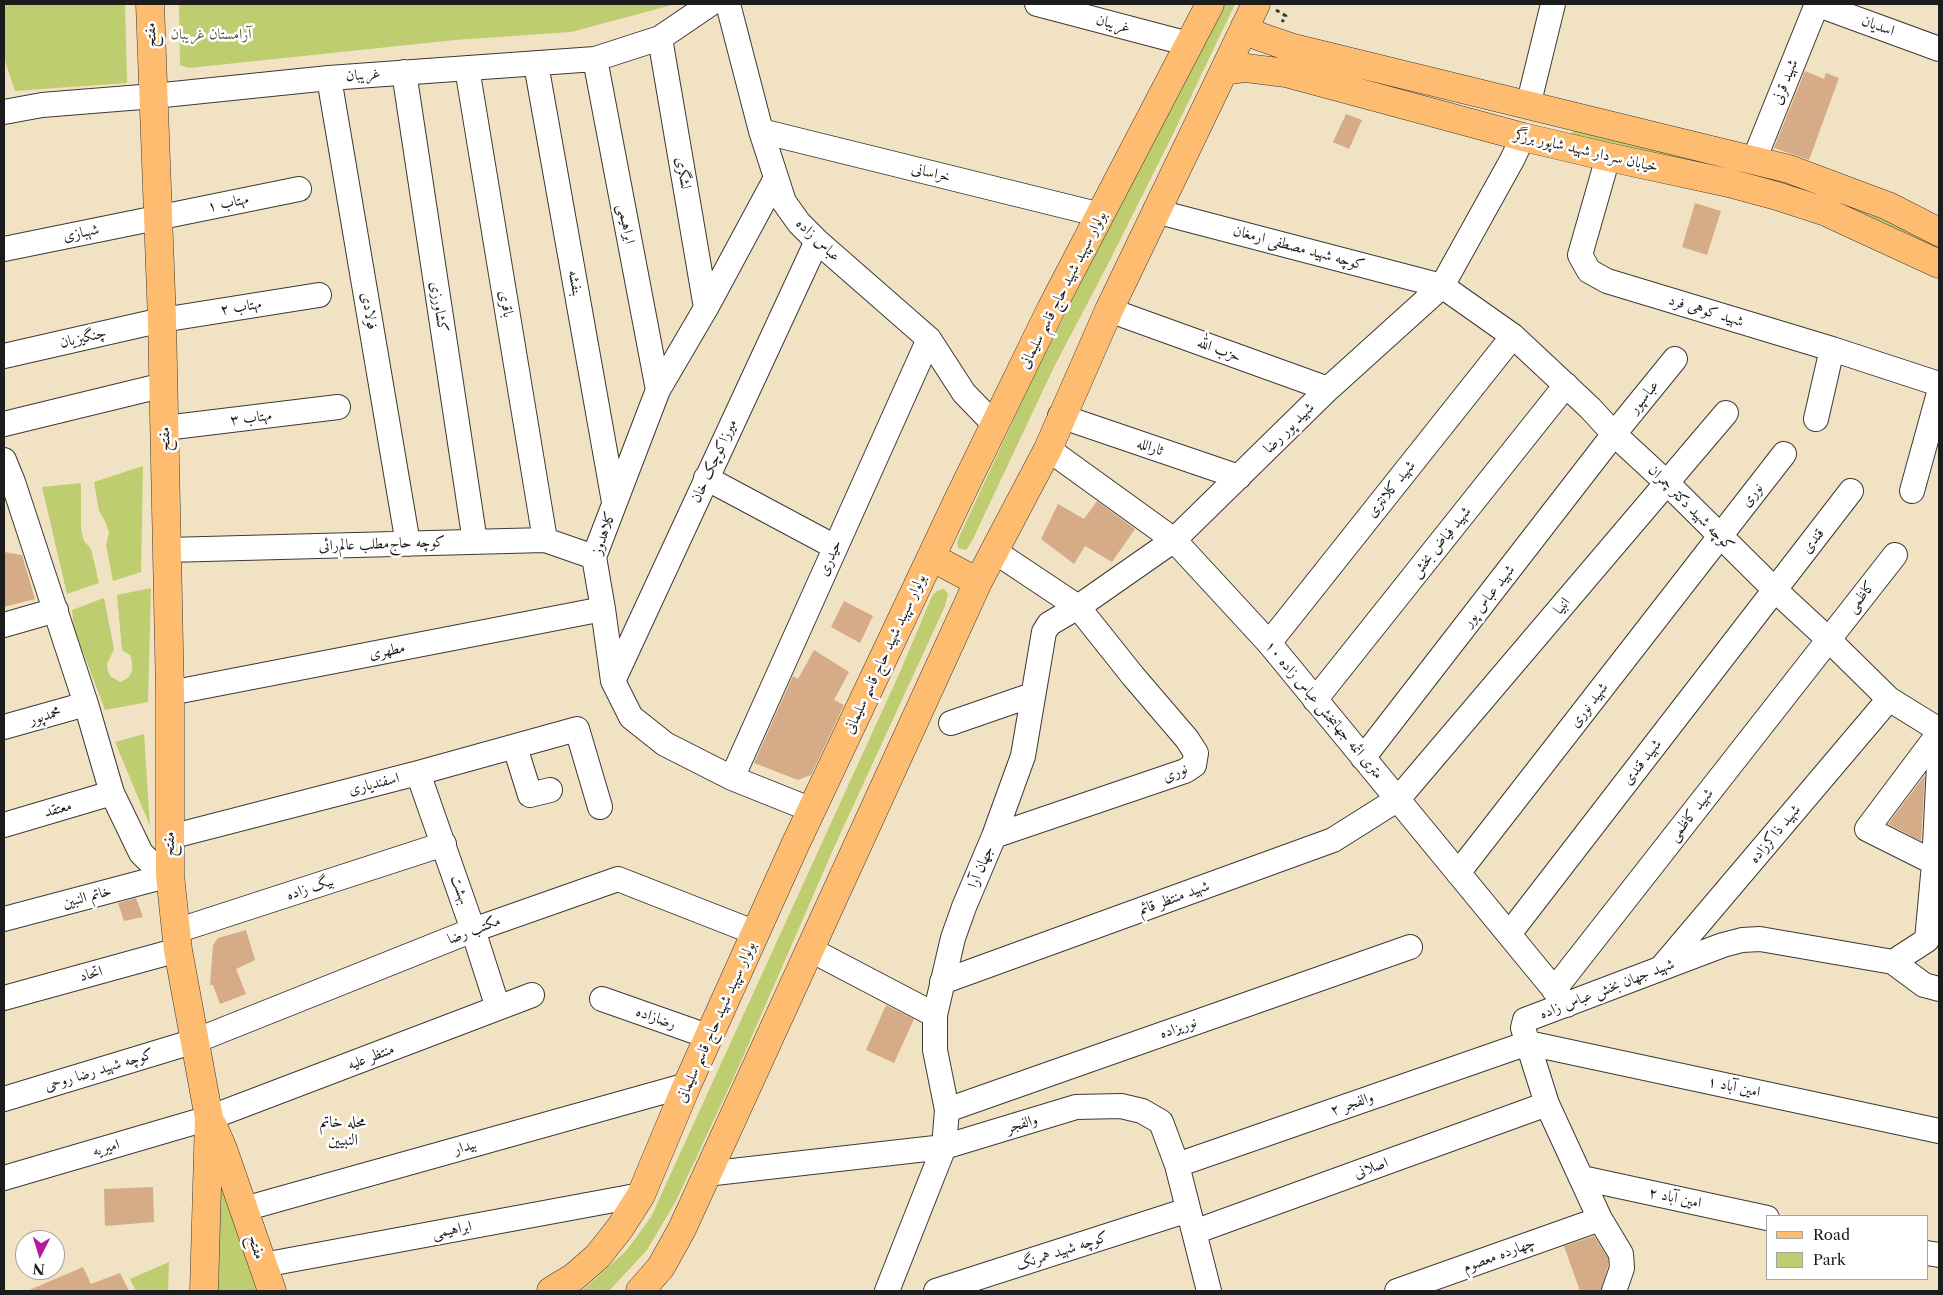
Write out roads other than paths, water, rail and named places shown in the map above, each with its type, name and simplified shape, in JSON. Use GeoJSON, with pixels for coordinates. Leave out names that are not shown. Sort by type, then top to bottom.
{"type":"FeatureCollection","features":[{"type":"Feature","properties":{"kind":"main road","name":"مفتح"},"geometry":{"type":"LineString","coordinates":[[150,4],[164,386],[170,693],[170,875],[177,941],[209,1118],[204,1291]]}},
{"type":"Feature","properties":{"kind":"main road","name":"بولوار سپهبد شهید حاج قاسم سلیمانی"},"geometry":{"type":"LineString","coordinates":[[551,1291],[574,1277],[598,1256],[620,1228],[641,1195],[687,1085],[756,933],[931,557],[1051,309],[1210,4]]}},
{"type":"Feature","properties":{"kind":"main road","name":"خیابان سردار شهید شاپور برزگر"},"geometry":{"type":"LineString","coordinates":[[1250,15],[1258,36],[1288,60],[1523,137],[1608,158],[1729,183],[1777,196],[1826,212],[1939,264]]}},
{"type":"Feature","properties":{"kind":"main road"},"geometry":{"type":"LineString","coordinates":[[640,1291],[661,1267],[682,1229],[978,582],[1048,449],[1060,416],[1155,210],[1250,15]]}},
{"type":"Feature","properties":{"kind":"main road","name":"خیابان سردار شهید شاپور برزگر"},"geometry":{"type":"LineString","coordinates":[[1224,71],[1288,60],[1528,106],[1789,169],[1888,206],[1939,232]]}},
{"type":"Feature","properties":{"kind":"main road"},"geometry":{"type":"LineString","coordinates":[[1523,137],[1528,106]]}},
{"type":"Feature","properties":{"kind":"main road"},"geometry":{"type":"LineString","coordinates":[[931,557],[978,582]]}},
{"type":"Feature","properties":{"kind":"main road","name":"مفتح"},"geometry":{"type":"LineString","coordinates":[[209,1118],[224,1149],[272,1291]]}},
{"type":"Feature","properties":{"kind":"street","name":"غریبان"},"geometry":{"type":"LineString","coordinates":[[4,112],[42,105],[154,96],[329,78],[595,59],[660,38],[710,4]]}},
{"type":"Feature","properties":{"kind":"street","name":"عباس زاده"},"geometry":{"type":"LineString","coordinates":[[728,4],[761,131],[784,202],[798,223],[929,340],[964,393],[995,425]]}},
{"type":"Feature","properties":{"kind":"street","name":"غریبان"},"geometry":{"type":"LineString","coordinates":[[1037,4],[1189,44]]}},
{"type":"Feature","properties":{"kind":"street"},"geometry":{"type":"LineString","coordinates":[[1528,106],[1553,4]]}},
{"type":"Feature","properties":{"kind":"street","name":"اسدیان"},"geometry":{"type":"LineString","coordinates":[[1817,4],[1939,49]]}},
{"type":"Feature","properties":{"kind":"street","name":"شهید قرنی"},"geometry":{"type":"LineString","coordinates":[[1754,160],[1817,4]]}},
{"type":"Feature","properties":{"kind":"street","name":"لشگری"},"geometry":{"type":"LineString","coordinates":[[660,38],[706,308]]}},
{"type":"Feature","properties":{"kind":"street","name":"ابراهیمی"},"geometry":{"type":"LineString","coordinates":[[595,59],[658,390]]}},
{"type":"Feature","properties":{"kind":"street","name":"بنفشه"},"geometry":{"type":"LineString","coordinates":[[536,64],[614,502]]}},
{"type":"Feature","properties":{"kind":"street","name":"باقری"},"geometry":{"type":"LineString","coordinates":[[466,68],[545,540]]}},
{"type":"Feature","properties":{"kind":"street","name":"کشاورزی"},"geometry":{"type":"LineString","coordinates":[[404,72],[475,542]]}},
{"type":"Feature","properties":{"kind":"street","name":"فولادی"},"geometry":{"type":"LineString","coordinates":[[329,78],[408,544]]}},
{"type":"Feature","properties":{"kind":"street","name":"خراسانی"},"geometry":{"type":"LineString","coordinates":[[761,131],[1101,215]]}},
{"type":"Feature","properties":{"kind":"street","name":"شهید پور رضا"},"geometry":{"type":"LineString","coordinates":[[1078,607],[1174,540],[1328,390],[1442,286],[1523,137]]}},
{"type":"Feature","properties":{"kind":"street","name":"شهید کوهی فرد"},"geometry":{"type":"LineString","coordinates":[[1608,158],[1580,255],[1589,271],[1607,280],[1939,384]]}},
{"type":"Feature","properties":{"kind":"street","name":"کلاهدوز"},"geometry":{"type":"LineString","coordinates":[[776,178],[706,308],[658,390],[594,557],[613,681],[631,717],[665,744],[732,778],[812,810]]}},
{"type":"Feature","properties":{"kind":"street","name":"مهتاب ۱"},"geometry":{"type":"LineString","coordinates":[[158,217],[300,189]]}},
{"type":"Feature","properties":{"kind":"street","name":"کوچه شهید مصطفی ارمغان"},"geometry":{"type":"LineString","coordinates":[[1155,210],[1442,286]]}},
{"type":"Feature","properties":{"kind":"street","name":"شهبازی"},"geometry":{"type":"LineString","coordinates":[[4,249],[158,217]]}},
{"type":"Feature","properties":{"kind":"street","name":"میرزاکوچک خان"},"geometry":{"type":"LineString","coordinates":[[613,681],[817,241]]}},
{"type":"Feature","properties":{"kind":"street","name":"کوچه شهید دکتر چمران"},"geometry":{"type":"LineString","coordinates":[[1442,286],[1513,336],[1590,408],[1614,434],[1889,699],[1939,731]]}},
{"type":"Feature","properties":{"kind":"street","name":"مهتاب ۲"},"geometry":{"type":"LineString","coordinates":[[162,320],[319,295]]}},
{"type":"Feature","properties":{"kind":"street","name":"حزب الله"},"geometry":{"type":"LineString","coordinates":[[1109,310],[1328,390]]}},
{"type":"Feature","properties":{"kind":"street","name":"چنگیزیان"},"geometry":{"type":"LineString","coordinates":[[4,356],[162,320]]}},
{"type":"Feature","properties":{"kind":"street","name":"شهید کلانتری"},"geometry":{"type":"LineString","coordinates":[[1269,643],[1513,336]]}},
{"type":"Feature","properties":{"kind":"street","name":"حیدری"},"geometry":{"type":"LineString","coordinates":[[732,778],[929,340]]}},
{"type":"Feature","properties":{"kind":"street"},"geometry":{"type":"LineString","coordinates":[[1816,419],[1832,349]]}},
{"type":"Feature","properties":{"kind":"street","name":"عباسپور"},"geometry":{"type":"LineString","coordinates":[[1614,434],[1675,359]]}},
{"type":"Feature","properties":{"kind":"street","name":"شهید فیاض بخش"},"geometry":{"type":"LineString","coordinates":[[1316,700],[1566,385]]}},
{"type":"Feature","properties":{"kind":"street"},"geometry":{"type":"LineString","coordinates":[[4,424],[164,386]]}},
{"type":"Feature","properties":{"kind":"street"},"geometry":{"type":"LineString","coordinates":[[1912,491],[1939,393]]}},
{"type":"Feature","properties":{"kind":"street","name":"مهتاب ۳"},"geometry":{"type":"LineString","coordinates":[[164,428],[338,407]]}},
{"type":"Feature","properties":{"kind":"street","name":"انبیا"},"geometry":{"type":"LineString","coordinates":[[1398,799],[1726,413]]}},
{"type":"Feature","properties":{"kind":"street","name":"ثارالله"},"geometry":{"type":"LineString","coordinates":[[1060,416],[1239,477]]}},
{"type":"Feature","properties":{"kind":"street","name":"شهید عباس پور"},"geometry":{"type":"LineString","coordinates":[[1363,758],[1614,434]]}},
{"type":"Feature","properties":{"kind":"street","name":"۱۰ متری ائمه جهانبخش عباس زاده"},"geometry":{"type":"LineString","coordinates":[[1048,449],[1174,540],[1269,643],[1560,998]]}},
{"type":"Feature","properties":{"kind":"street","name":"نوری"},"geometry":{"type":"LineString","coordinates":[[1720,537],[1784,454]]}},
{"type":"Feature","properties":{"kind":"street","name":"مفتح"},"geometry":{"type":"LineString","coordinates":[[4,460],[8,484],[56,610],[112,793],[141,853],[170,875]]}},
{"type":"Feature","properties":{"kind":"street"},"geometry":{"type":"LineString","coordinates":[[706,478],[835,547]]}},
{"type":"Feature","properties":{"kind":"street","name":"قندی"},"geometry":{"type":"LineString","coordinates":[[1775,590],[1851,491]]}},
{"type":"Feature","properties":{"kind":"street","name":"شهید نوری"},"geometry":{"type":"LineString","coordinates":[[1458,874],[1720,537]]}},
{"type":"Feature","properties":{"kind":"street","name":"کوچه حاج‌مطلب عالم‌رائی"},"geometry":{"type":"LineString","coordinates":[[167,550],[545,540],[594,557]]}},
{"type":"Feature","properties":{"kind":"street"},"geometry":{"type":"LineString","coordinates":[[994,551],[1078,607]]}},
{"type":"Feature","properties":{"kind":"street","name":"کاظمی"},"geometry":{"type":"LineString","coordinates":[[1828,639],[1895,554]]}},
{"type":"Feature","properties":{"kind":"street","name":"شهید قندی"},"geometry":{"type":"LineString","coordinates":[[1509,934],[1775,590]]}},
{"type":"Feature","properties":{"kind":"street","name":"نوری"},"geometry":{"type":"LineString","coordinates":[[994,836],[1185,772],[1194,764],[1196,753],[1187,739],[1078,607]]}},
{"type":"Feature","properties":{"kind":"street","name":"جهان آرا"},"geometry":{"type":"LineString","coordinates":[[887,1291],[944,1147],[947,1110],[935,1050],[936,1015],[952,938],[994,836],[1023,756],[1044,632],[1049,624],[1078,607]]}},
{"type":"Feature","properties":{"kind":"street","name":"مطهری"},"geometry":{"type":"LineString","coordinates":[[170,693],[603,609]]}},
{"type":"Feature","properties":{"kind":"street"},"geometry":{"type":"LineString","coordinates":[[4,625],[56,610]]}},
{"type":"Feature","properties":{"kind":"street","name":"شهید کاظمی"},"geometry":{"type":"LineString","coordinates":[[1560,998],[1828,639]]}},
{"type":"Feature","properties":{"kind":"street"},"geometry":{"type":"LineString","coordinates":[[951,724],[1032,695]]}},
{"type":"Feature","properties":{"kind":"street","name":"شهید ذاکرزاده"},"geometry":{"type":"LineString","coordinates":[[1661,968],[1889,699]]}},
{"type":"Feature","properties":{"kind":"street","name":"محمدپور"},"geometry":{"type":"LineString","coordinates":[[4,727],[86,704]]}},
{"type":"Feature","properties":{"kind":"street","name":"اسفندیاری"},"geometry":{"type":"LineString","coordinates":[[170,837],[418,773],[577,729],[600,807]]}},
{"type":"Feature","properties":{"kind":"street"},"geometry":{"type":"LineString","coordinates":[[1937,865],[1867,829],[1939,731]]}},
{"type":"Feature","properties":{"kind":"street"},"geometry":{"type":"LineString","coordinates":[[515,747],[530,795],[550,790]]}},
{"type":"Feature","properties":{"kind":"street"},"geometry":{"type":"LineString","coordinates":[[1893,962],[1933,941],[1939,765]]}},
{"type":"Feature","properties":{"kind":"street","name":"بهشت"},"geometry":{"type":"LineString","coordinates":[[418,773],[444,844],[498,1008]]}},
{"type":"Feature","properties":{"kind":"street","name":"معتقد"},"geometry":{"type":"LineString","coordinates":[[4,825],[112,793]]}},
{"type":"Feature","properties":{"kind":"street","name":"شهید منتظر قائم"},"geometry":{"type":"LineString","coordinates":[[942,982],[1333,840],[1398,799]]}},
{"type":"Feature","properties":{"kind":"street","name":"بیگ زاده"},"geometry":{"type":"LineString","coordinates":[[177,941],[444,844]]}},
{"type":"Feature","properties":{"kind":"street"},"geometry":{"type":"LineString","coordinates":[[121,888],[139,870],[141,853]]}},
{"type":"Feature","properties":{"kind":"street","name":"خاتم النبین"},"geometry":{"type":"LineString","coordinates":[[4,919],[170,875]]}},
{"type":"Feature","properties":{"kind":"street","name":"مکتب رضا"},"geometry":{"type":"LineString","coordinates":[[195,1041],[473,930],[618,879],[756,933]]}},
{"type":"Feature","properties":{"kind":"street","name":"شهید جهان بخش عباس زاده"},"geometry":{"type":"LineString","coordinates":[[1614,1291],[1622,1268],[1621,1254],[1600,1219],[1547,1104],[1524,1028],[1525,1020],[1560,998],[1661,968],[1742,940],[1760,939],[1893,962],[1924,985],[1939,989]]}},
{"type":"Feature","properties":{"kind":"street","name":"اتحاد"},"geometry":{"type":"LineString","coordinates":[[4,998],[177,941]]}},
{"type":"Feature","properties":{"kind":"street","name":"نوریزاده"},"geometry":{"type":"LineString","coordinates":[[947,1110],[1410,947]]}},
{"type":"Feature","properties":{"kind":"street"},"geometry":{"type":"LineString","coordinates":[[811,950],[936,1015]]}},
{"type":"Feature","properties":{"kind":"street","name":"منتظر علیه"},"geometry":{"type":"LineString","coordinates":[[209,1118],[532,995]]}},
{"type":"Feature","properties":{"kind":"street","name":"رضازاده"},"geometry":{"type":"LineString","coordinates":[[602,999],[710,1037]]}},
{"type":"Feature","properties":{"kind":"street","name":"کوچه شهید رضا روحی"},"geometry":{"type":"LineString","coordinates":[[4,1099],[195,1041]]}},
{"type":"Feature","properties":{"kind":"street","name":"۱ امین آباد"},"geometry":{"type":"LineString","coordinates":[[1528,1042],[1939,1131]]}},
{"type":"Feature","properties":{"kind":"street","name":"والفجر ۲"},"geometry":{"type":"LineString","coordinates":[[1176,1165],[1528,1042]]}},
{"type":"Feature","properties":{"kind":"street","name":"بیدار"},"geometry":{"type":"LineString","coordinates":[[244,1209],[687,1085]]}},
{"type":"Feature","properties":{"kind":"street","name":"اصلانی"},"geometry":{"type":"LineString","coordinates":[[1191,1221],[1547,1104]]}},
{"type":"Feature","properties":{"kind":"street","name":"والفجر"},"geometry":{"type":"LineString","coordinates":[[706,1174],[944,1147],[1076,1108],[1121,1106],[1142,1111],[1161,1122],[1176,1165],[1209,1291]]}},
{"type":"Feature","properties":{"kind":"street","name":"امیریه"},"geometry":{"type":"LineString","coordinates":[[4,1178],[209,1118]]}},
{"type":"Feature","properties":{"kind":"street","name":"۲ امین آباد"},"geometry":{"type":"LineString","coordinates":[[1582,1178],[1766,1218]]}},
{"type":"Feature","properties":{"kind":"street","name":"ابراهیمی"},"geometry":{"type":"LineString","coordinates":[[263,1265],[641,1195]]}},
{"type":"Feature","properties":{"kind":"street","name":"چهارده معصوم"},"geometry":{"type":"LineString","coordinates":[[1397,1291],[1600,1219]]}},
{"type":"Feature","properties":{"kind":"street","name":"کوچه شهید همرنگ"},"geometry":{"type":"LineString","coordinates":[[936,1291],[1191,1221]]}},
{"type":"Feature","properties":{"kind":"district","name":"محله خاتم النبیین"},"geometry":{"type":"Point","coordinates":[343,1131]}},
{"type":"Feature","properties":{"kind":"park label","name":"آرامستان غریبان"},"geometry":{"type":"Point","coordinates":[211,35]}}]}
